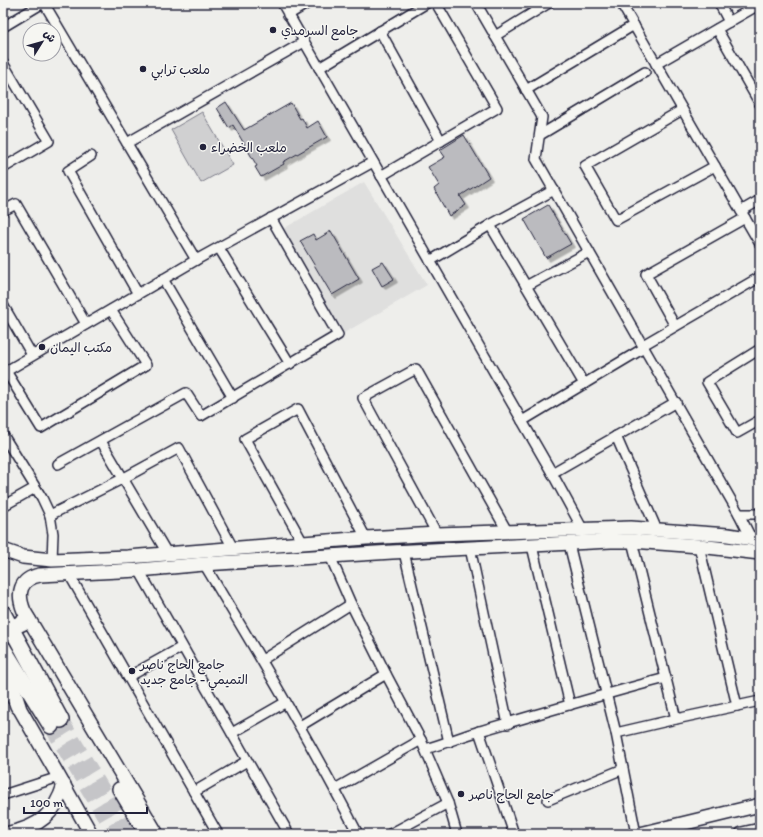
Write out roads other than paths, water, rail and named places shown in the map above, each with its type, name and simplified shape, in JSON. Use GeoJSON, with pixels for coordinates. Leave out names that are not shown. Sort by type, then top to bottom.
{"type":"FeatureCollection","features":[{"type":"Feature","properties":{"kind":"main road"},"geometry":{"type":"LineString","coordinates":[[3,550],[23,557],[52,560],[128,557],[366,538],[582,528],[632,528],[728,535],[755,539]]}},
{"type":"Feature","properties":{"kind":"main road"},"geometry":{"type":"LineString","coordinates":[[391,537],[398,552]]}},
{"type":"Feature","properties":{"kind":"main road"},"geometry":{"type":"LineString","coordinates":[[157,834],[28,620],[20,599],[20,592],[25,581],[30,578],[40,575],[139,570],[204,564],[330,556],[632,541],[699,546],[760,553]]}},
{"type":"Feature","properties":{"kind":"main road"},"geometry":{"type":"LineString","coordinates":[[72,574],[76,559]]}},
{"type":"Feature","properties":{"kind":"main road"},"geometry":{"type":"LineString","coordinates":[[3,613],[56,723],[3,648]]}},
{"type":"Feature","properties":{"kind":"main road"},"geometry":{"type":"LineString","coordinates":[[11,628],[28,620]]}},
{"type":"Feature","properties":{"kind":"main road"},"geometry":{"type":"LineString","coordinates":[[50,657],[63,691],[146,834]]}},
{"type":"Feature","properties":{"kind":"main road"},"geometry":{"type":"LineString","coordinates":[[3,659],[18,706]]}},
{"type":"Feature","properties":{"kind":"main road"},"geometry":{"type":"LineString","coordinates":[[3,680],[91,834]]}},
{"type":"Feature","properties":{"kind":"main road"},"geometry":{"type":"LineString","coordinates":[[8,832],[28,828],[45,818],[60,798],[62,781]]}},
{"type":"Feature","properties":{"kind":"main road"},"geometry":{"type":"LineString","coordinates":[[640,834],[760,805]]}},
{"type":"Feature","properties":{"kind":"main road"},"geometry":{"type":"LineString","coordinates":[[742,834],[760,830]]}},
{"type":"Feature","properties":{"kind":"street"},"geometry":{"type":"LineString","coordinates":[[3,27],[44,3],[196,260]]}},
{"type":"Feature","properties":{"kind":"street"},"geometry":{"type":"LineString","coordinates":[[282,3],[552,473],[582,528]]}},
{"type":"Feature","properties":{"kind":"street"},"geometry":{"type":"LineString","coordinates":[[288,15],[308,3]]}},
{"type":"Feature","properties":{"kind":"street"},"geometry":{"type":"LineString","coordinates":[[319,68],[427,3]]}},
{"type":"Feature","properties":{"kind":"street"},"geometry":{"type":"LineString","coordinates":[[381,176],[497,108],[436,3]]}},
{"type":"Feature","properties":{"kind":"street"},"geometry":{"type":"LineString","coordinates":[[476,3],[542,117],[536,159],[755,539]]}},
{"type":"Feature","properties":{"kind":"street"},"geometry":{"type":"LineString","coordinates":[[495,36],[549,3]]}},
{"type":"Feature","properties":{"kind":"street"},"geometry":{"type":"LineString","coordinates":[[621,3],[760,244]]}},
{"type":"Feature","properties":{"kind":"street"},"geometry":{"type":"LineString","coordinates":[[719,3],[729,22]]}},
{"type":"Feature","properties":{"kind":"street"},"geometry":{"type":"LineString","coordinates":[[656,64],[760,4]]}},
{"type":"Feature","properties":{"kind":"street"},"geometry":{"type":"LineString","coordinates":[[526,90],[634,25]]}},
{"type":"Feature","properties":{"kind":"street"},"geometry":{"type":"LineString","coordinates":[[717,29],[760,104]]}},
{"type":"Feature","properties":{"kind":"street"},"geometry":{"type":"LineString","coordinates":[[380,31],[441,141]]}},
{"type":"Feature","properties":{"kind":"street"},"geometry":{"type":"LineString","coordinates":[[127,143],[304,42]]}},
{"type":"Feature","properties":{"kind":"street"},"geometry":{"type":"LineString","coordinates":[[3,63],[49,141],[3,168]]}},
{"type":"Feature","properties":{"kind":"street"},"geometry":{"type":"LineString","coordinates":[[540,135],[645,72]]}},
{"type":"Feature","properties":{"kind":"street"},"geometry":{"type":"LineString","coordinates":[[682,110],[584,166],[616,220],[715,166]]}},
{"type":"Feature","properties":{"kind":"street"},"geometry":{"type":"LineString","coordinates":[[91,156],[68,170],[138,294]]}},
{"type":"Feature","properties":{"kind":"street"},"geometry":{"type":"LineString","coordinates":[[111,310],[146,365],[41,428],[4,372],[196,260],[373,162]]}},
{"type":"Feature","properties":{"kind":"street"},"geometry":{"type":"LineString","coordinates":[[430,261],[490,225],[554,190]]}},
{"type":"Feature","properties":{"kind":"street"},"geometry":{"type":"LineString","coordinates":[[675,326],[646,274],[743,214],[760,200]]}},
{"type":"Feature","properties":{"kind":"street"},"geometry":{"type":"LineString","coordinates":[[3,211],[16,204],[86,324]]}},
{"type":"Feature","properties":{"kind":"street"},"geometry":{"type":"LineString","coordinates":[[58,464],[186,393],[201,416],[338,335],[271,218]]}},
{"type":"Feature","properties":{"kind":"street"},"geometry":{"type":"LineString","coordinates":[[490,225],[584,384]]}},
{"type":"Feature","properties":{"kind":"street"},"geometry":{"type":"LineString","coordinates":[[219,248],[290,364]]}},
{"type":"Feature","properties":{"kind":"street"},"geometry":{"type":"LineString","coordinates":[[526,286],[589,252]]}},
{"type":"Feature","properties":{"kind":"street"},"geometry":{"type":"LineString","coordinates":[[522,421],[584,384],[675,326],[760,278]]}},
{"type":"Feature","properties":{"kind":"street"},"geometry":{"type":"LineString","coordinates":[[163,279],[233,398]]}},
{"type":"Feature","properties":{"kind":"street"},"geometry":{"type":"LineString","coordinates":[[3,304],[32,355]]}},
{"type":"Feature","properties":{"kind":"street"},"geometry":{"type":"LineString","coordinates":[[760,349],[706,382],[737,433],[760,420]]}},
{"type":"Feature","properties":{"kind":"street"},"geometry":{"type":"LineString","coordinates":[[437,534],[363,398],[416,369],[507,531]]}},
{"type":"Feature","properties":{"kind":"street"},"geometry":{"type":"LineString","coordinates":[[552,473],[676,402]]}},
{"type":"Feature","properties":{"kind":"street"},"geometry":{"type":"LineString","coordinates":[[303,542],[245,439],[298,409],[366,538]]}},
{"type":"Feature","properties":{"kind":"street"},"geometry":{"type":"LineString","coordinates":[[3,435],[50,515],[53,534],[52,560]]}},
{"type":"Feature","properties":{"kind":"street"},"geometry":{"type":"LineString","coordinates":[[616,436],[657,530]]}},
{"type":"Feature","properties":{"kind":"street"},"geometry":{"type":"LineString","coordinates":[[101,441],[167,553]]}},
{"type":"Feature","properties":{"kind":"street"},"geometry":{"type":"LineString","coordinates":[[50,515],[124,478],[179,448],[233,548]]}},
{"type":"Feature","properties":{"kind":"street"},"geometry":{"type":"LineString","coordinates":[[3,506],[35,488]]}},
{"type":"Feature","properties":{"kind":"street"},"geometry":{"type":"LineString","coordinates":[[740,514],[760,514]]}},
{"type":"Feature","properties":{"kind":"street"},"geometry":{"type":"LineString","coordinates":[[632,541],[676,718]]}},
{"type":"Feature","properties":{"kind":"street"},"geometry":{"type":"LineString","coordinates":[[569,544],[616,733],[636,834]]}},
{"type":"Feature","properties":{"kind":"street"},"geometry":{"type":"LineString","coordinates":[[532,546],[570,705]]}},
{"type":"Feature","properties":{"kind":"street"},"geometry":{"type":"LineString","coordinates":[[699,546],[737,706]]}},
{"type":"Feature","properties":{"kind":"street"},"geometry":{"type":"LineString","coordinates":[[470,548],[508,724]]}},
{"type":"Feature","properties":{"kind":"street"},"geometry":{"type":"LineString","coordinates":[[398,552],[449,742]]}},
{"type":"Feature","properties":{"kind":"street"},"geometry":{"type":"LineString","coordinates":[[330,556],[351,604],[421,740],[448,803],[457,834]]}},
{"type":"Feature","properties":{"kind":"street"},"geometry":{"type":"LineString","coordinates":[[204,564],[300,726],[358,834]]}},
{"type":"Feature","properties":{"kind":"street"},"geometry":{"type":"LineString","coordinates":[[139,570],[289,834]]}},
{"type":"Feature","properties":{"kind":"street"},"geometry":{"type":"LineString","coordinates":[[72,574],[128,677],[218,834]]}},
{"type":"Feature","properties":{"kind":"street"},"geometry":{"type":"LineString","coordinates":[[262,660],[351,604]]}},
{"type":"Feature","properties":{"kind":"street"},"geometry":{"type":"LineString","coordinates":[[128,677],[182,646]]}},
{"type":"Feature","properties":{"kind":"street"},"geometry":{"type":"LineString","coordinates":[[300,726],[386,674]]}},
{"type":"Feature","properties":{"kind":"street"},"geometry":{"type":"LineString","coordinates":[[425,749],[479,731],[666,678]]}},
{"type":"Feature","properties":{"kind":"street"},"geometry":{"type":"LineString","coordinates":[[616,733],[676,718],[760,701]]}},
{"type":"Feature","properties":{"kind":"street"},"geometry":{"type":"LineString","coordinates":[[232,733],[286,702]]}},
{"type":"Feature","properties":{"kind":"street"},"geometry":{"type":"LineString","coordinates":[[479,731],[514,834]]}},
{"type":"Feature","properties":{"kind":"street"},"geometry":{"type":"LineString","coordinates":[[335,789],[421,740]]}},
{"type":"Feature","properties":{"kind":"street"},"geometry":{"type":"LineString","coordinates":[[194,792],[247,761]]}},
{"type":"Feature","properties":{"kind":"street"},"geometry":{"type":"LineString","coordinates":[[548,800],[623,769]]}},
{"type":"Feature","properties":{"kind":"street"},"geometry":{"type":"LineString","coordinates":[[3,796],[62,781]]}},
{"type":"Feature","properties":{"kind":"street"},"geometry":{"type":"LineString","coordinates":[[390,834],[448,803]]}},
{"type":"Feature","properties":{"kind":"tunnel"},"geometry":{"type":"LineString","coordinates":[[61,720],[129,834]]}},
{"type":"Feature","properties":{"kind":"tunnel"},"geometry":{"type":"LineString","coordinates":[[51,726],[115,834]]}},
{"type":"Feature","properties":{"kind":"place","name":"جامع السرمدي"},"geometry":{"type":"Point","coordinates":[273,30]}},
{"type":"Feature","properties":{"kind":"place","name":"ملعب ترابي"},"geometry":{"type":"Point","coordinates":[143,69]}},
{"type":"Feature","properties":{"kind":"place","name":"ملعب الخضراء"},"geometry":{"type":"Point","coordinates":[203,147]}},
{"type":"Feature","properties":{"kind":"place","name":"مكتب اليمان"},"geometry":{"type":"Point","coordinates":[42,347]}},
{"type":"Feature","properties":{"kind":"place","name":"جامع الحاج ناصر التميمي - جامع جديد"},"geometry":{"type":"Point","coordinates":[132,671]}},
{"type":"Feature","properties":{"kind":"place","name":"جامع الحاج ناصر"},"geometry":{"type":"Point","coordinates":[461,794]}}]}
